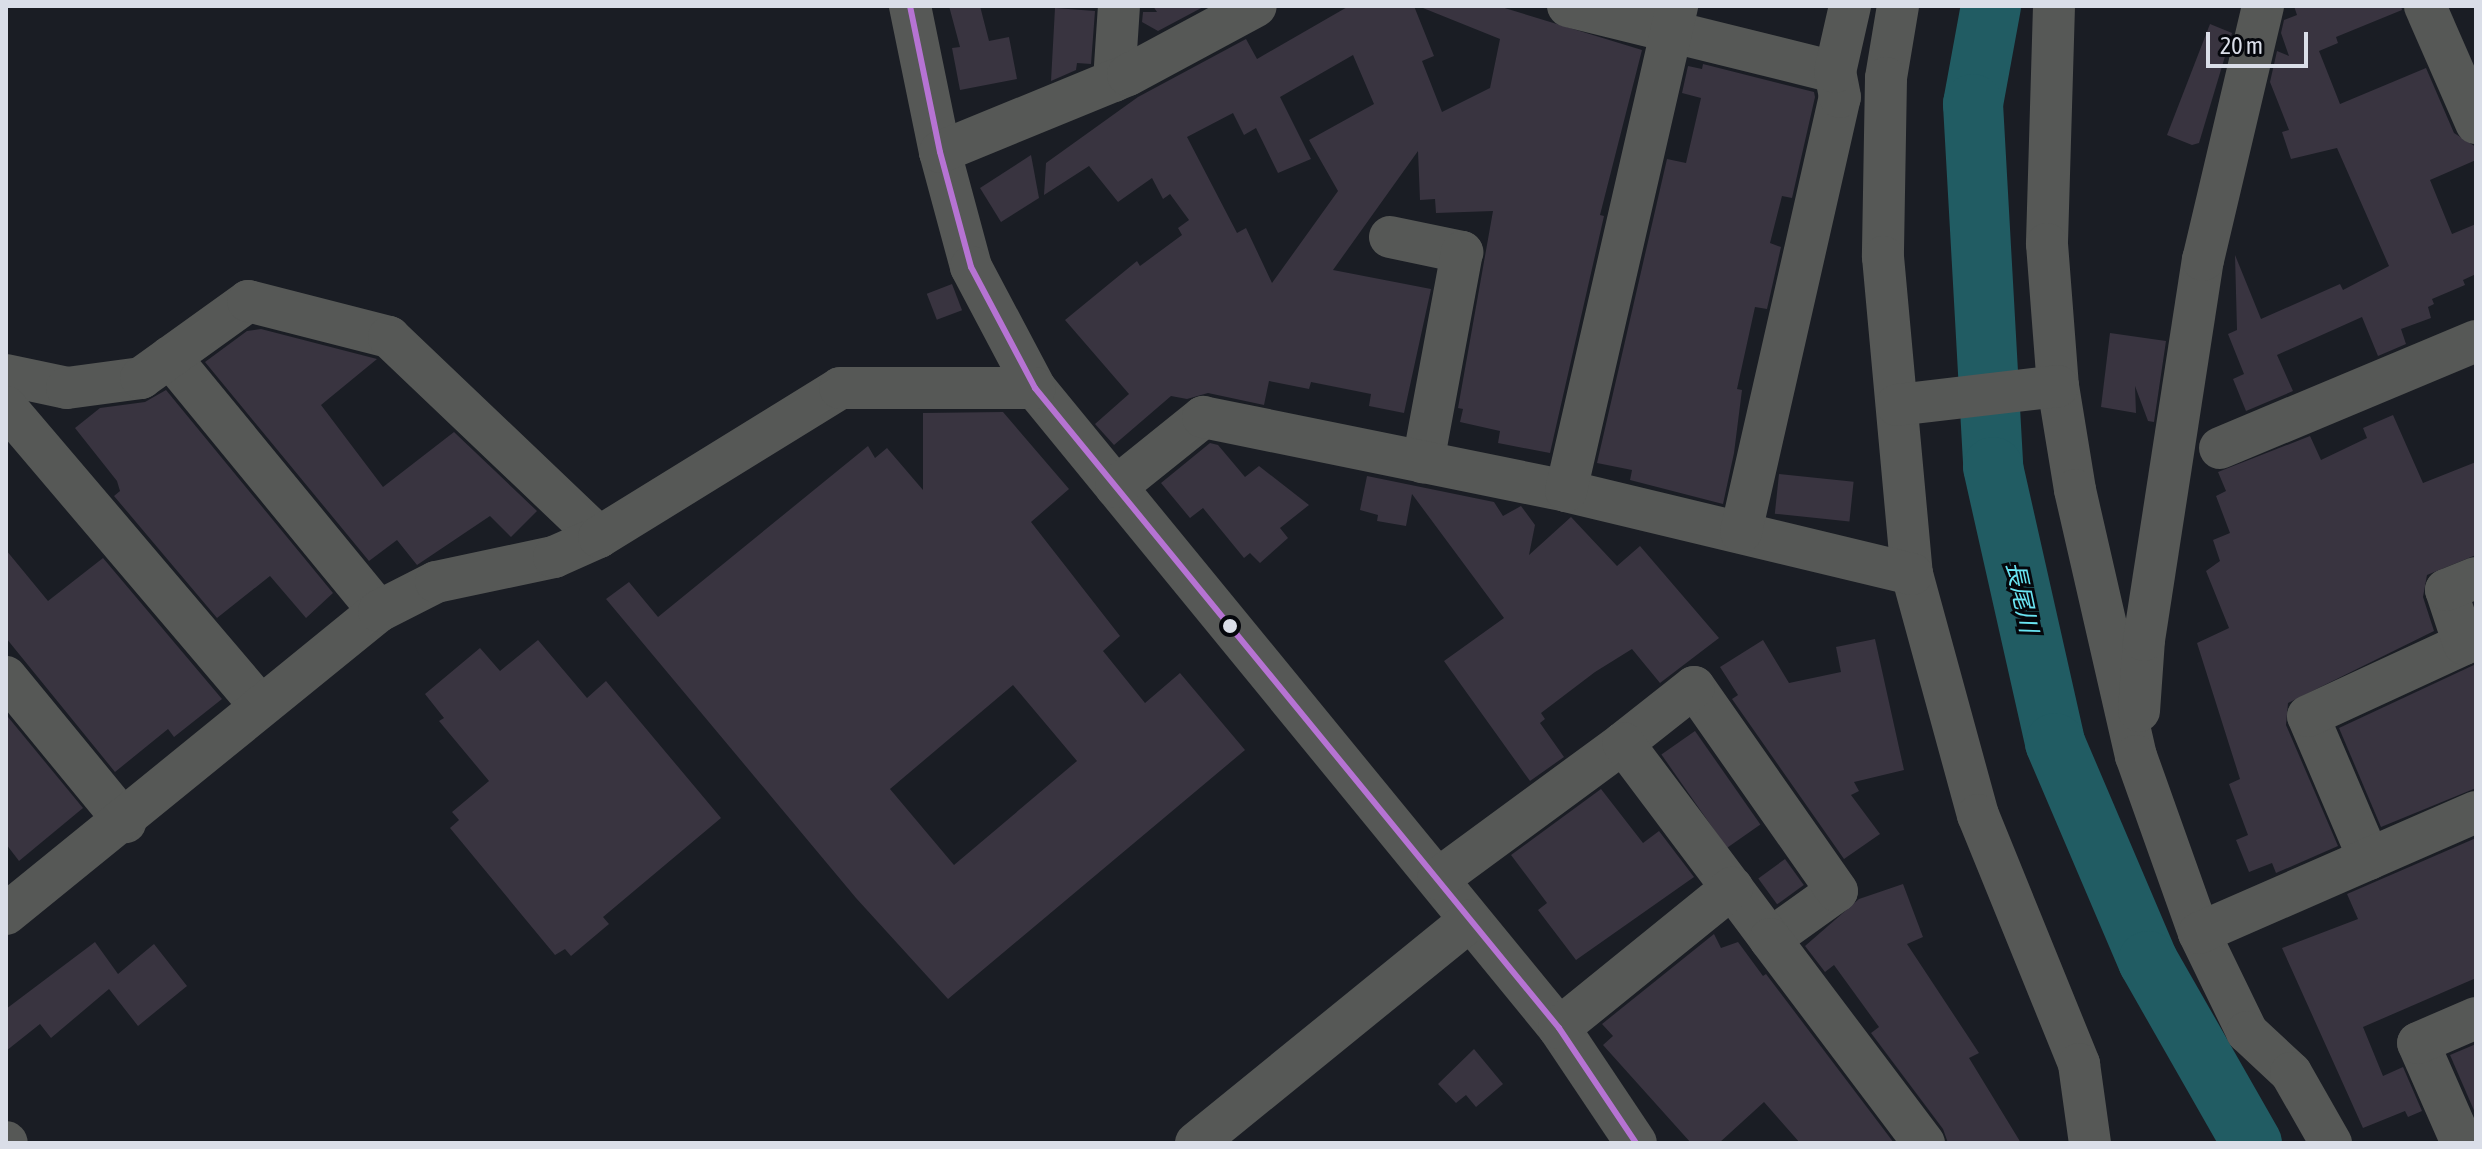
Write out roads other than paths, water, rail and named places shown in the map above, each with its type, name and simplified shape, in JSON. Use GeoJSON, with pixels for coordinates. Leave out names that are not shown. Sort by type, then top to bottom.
{"type":"FeatureCollection","features":[{"type":"Feature","properties":{"kind":"street"},"geometry":{"type":"LineString","coordinates":[[910,6],[940,152],[971,267],[1035,388],[1559,1028],[1636,1143]]}},
{"type":"Feature","properties":{"kind":"street"},"geometry":{"type":"LineString","coordinates":[[1114,81],[1119,6]]}},
{"type":"Feature","properties":{"kind":"street"},"geometry":{"type":"LineString","coordinates":[[940,152],[1114,81],[1256,6]]}},
{"type":"Feature","properties":{"kind":"street"},"geometry":{"type":"LineString","coordinates":[[1568,6],[1674,19],[1835,72]]}},
{"type":"Feature","properties":{"kind":"street"},"geometry":{"type":"LineString","coordinates":[[1741,532],[1840,97],[1835,72],[1850,6]]}},
{"type":"Feature","properties":{"kind":"street"},"geometry":{"type":"LineString","coordinates":[[1898,6],[1886,78],[1883,257],[1912,574],[1978,815],[2079,1064],[2090,1143]]}},
{"type":"Feature","properties":{"kind":"street"},"geometry":{"type":"LineString","coordinates":[[2054,6],[2047,244],[2058,386],[2075,490],[2136,756],[2199,933],[2247,1032],[2291,1073],[2331,1143]]}},
{"type":"Feature","properties":{"kind":"street"},"geometry":{"type":"LineString","coordinates":[[2136,756],[2144,640],[2203,260],[2263,6]]}},
{"type":"Feature","properties":{"kind":"street"},"geometry":{"type":"LineString","coordinates":[[2425,6],[2473,108]]}},
{"type":"Feature","properties":{"kind":"street"},"geometry":{"type":"LineString","coordinates":[[1566,491],[1674,19]]}},
{"type":"Feature","properties":{"kind":"street"},"geometry":{"type":"LineString","coordinates":[[1390,237],[1462,252],[1423,462]]}},
{"type":"Feature","properties":{"kind":"street"},"geometry":{"type":"LineString","coordinates":[[6,375],[67,388],[141,378],[248,301],[389,337],[599,537]]}},
{"type":"Feature","properties":{"kind":"street"},"geometry":{"type":"LineString","coordinates":[[2220,448],[2476,341]]}},
{"type":"Feature","properties":{"kind":"street"},"geometry":{"type":"LineString","coordinates":[[170,357],[379,611]]}},
{"type":"Feature","properties":{"kind":"street"},"geometry":{"type":"LineString","coordinates":[[1897,405],[2058,386]]}},
{"type":"Feature","properties":{"kind":"street"},"geometry":{"type":"LineString","coordinates":[[6,914],[125,822],[260,705],[379,611],[436,582],[554,557],[599,537],[840,388],[1035,388]]}},
{"type":"Feature","properties":{"kind":"street"},"geometry":{"type":"LineString","coordinates":[[6,407],[260,705]]}},
{"type":"Feature","properties":{"kind":"street"},"geometry":{"type":"LineString","coordinates":[[1116,487],[1203,417],[1566,491],[1912,574]]}},
{"type":"Feature","properties":{"kind":"street"},"geometry":{"type":"LineString","coordinates":[[2369,859],[2308,716],[2464,644],[2446,590],[2476,578]]}},
{"type":"Feature","properties":{"kind":"street"},"geometry":{"type":"LineString","coordinates":[[6,677],[125,822]]}},
{"type":"Feature","properties":{"kind":"street"},"geometry":{"type":"LineString","coordinates":[[1438,879],[1694,687],[1837,891],[1770,939]]}},
{"type":"Feature","properties":{"kind":"street"},"geometry":{"type":"LineString","coordinates":[[1623,743],[1924,1143]]}},
{"type":"Feature","properties":{"kind":"street"},"geometry":{"type":"LineString","coordinates":[[2199,933],[2476,812]]}},
{"type":"Feature","properties":{"kind":"street"},"geometry":{"type":"LineString","coordinates":[[1559,1028],[1732,888]]}},
{"type":"Feature","properties":{"kind":"street"},"geometry":{"type":"LineString","coordinates":[[1196,1143],[1470,920]]}},
{"type":"Feature","properties":{"kind":"street"},"geometry":{"type":"LineString","coordinates":[[2462,1143],[2418,1043],[2476,1018]]}},
{"type":"Feature","properties":{"kind":"waterway","name":"長尾川"},"geometry":{"type":"LineString","coordinates":[[1991,6],[1973,104],[1993,467],[2055,743],[2148,961],[2252,1143]]}}]}
